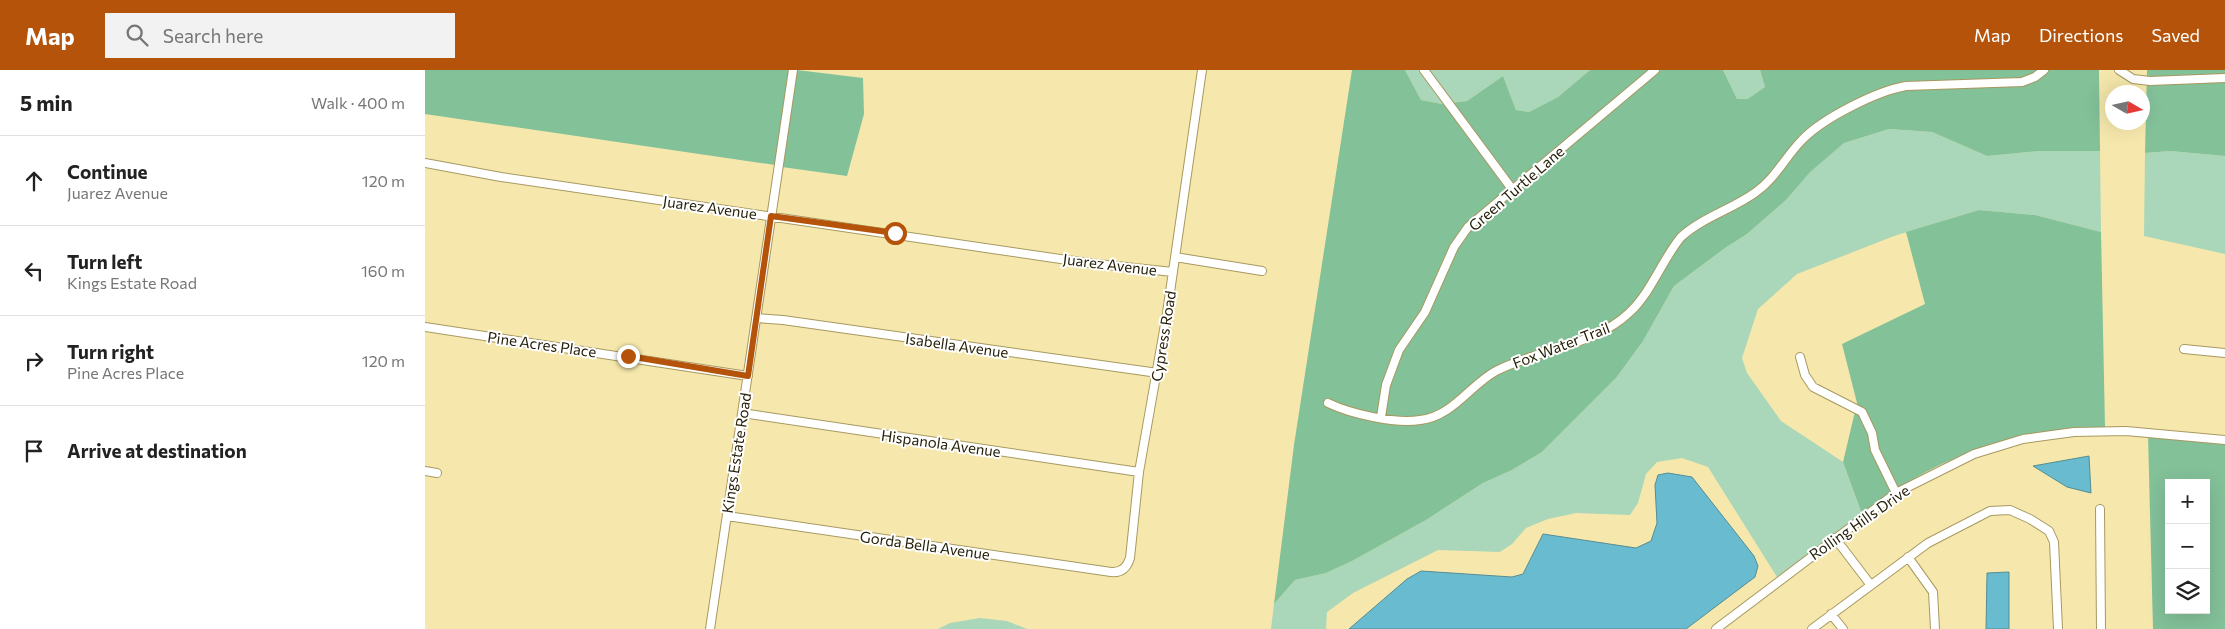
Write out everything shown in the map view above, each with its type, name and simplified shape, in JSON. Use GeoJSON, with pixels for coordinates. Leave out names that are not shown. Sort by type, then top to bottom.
{"type":"FeatureCollection","features":[{"type":"Feature","properties":{"kind":"street","name":"Kings Estate Road"},"geometry":{"type":"LineString","coordinates":[[710,629],[793,70]]}},
{"type":"Feature","properties":{"kind":"street","name":"Cypress Road"},"geometry":{"type":"LineString","coordinates":[[1123,570],[1130,558],[1139,472],[1158,373],[1202,70]]}},
{"type":"Feature","properties":{"kind":"street"},"geometry":{"type":"LineString","coordinates":[[1424,70],[1512,190]]}},
{"type":"Feature","properties":{"kind":"street","name":"Green Turtle Lane"},"geometry":{"type":"LineString","coordinates":[[1381,417],[1391,370],[1399,350],[1425,312],[1454,247],[1469,227],[1655,70]]}},
{"type":"Feature","properties":{"kind":"street","name":"Fox Water Trail"},"geometry":{"type":"LineString","coordinates":[[1328,403],[1344,410],[1406,421],[1422,420],[1440,413],[1496,371],[1615,325],[1631,311],[1650,285],[1671,249],[1690,228],[1740,203],[1758,191],[1772,179],[1810,132],[1873,96],[1888,90],[1907,86],[2021,82],[2035,78],[2044,70]]}},
{"type":"Feature","properties":{"kind":"street"},"geometry":{"type":"LineString","coordinates":[[2119,70],[2133,79],[2150,81],[2225,78]]}},
{"type":"Feature","properties":{"kind":"street","name":"Juarez Avenue"},"geometry":{"type":"LineString","coordinates":[[425,163],[501,177],[1088,263],[1173,272]]}},
{"type":"Feature","properties":{"kind":"street","name":"Juarez Avenue"},"geometry":{"type":"LineString","coordinates":[[1175,257],[1263,271]]}},
{"type":"Feature","properties":{"kind":"street","name":"Isabella Avenue"},"geometry":{"type":"LineString","coordinates":[[756,318],[783,320],[1158,373]]}},
{"type":"Feature","properties":{"kind":"street","name":"Pine Acres Place"},"geometry":{"type":"LineString","coordinates":[[425,327],[748,376]]}},
{"type":"Feature","properties":{"kind":"street"},"geometry":{"type":"LineString","coordinates":[[2184,348],[2225,353]]}},
{"type":"Feature","properties":{"kind":"street"},"geometry":{"type":"LineString","coordinates":[[1800,357],[1805,375],[1813,387],[1862,412],[1872,433],[1875,450],[1896,492]]}},
{"type":"Feature","properties":{"kind":"street","name":"Hispanola Avenue"},"geometry":{"type":"LineString","coordinates":[[742,413],[1139,472]]}},
{"type":"Feature","properties":{"kind":"street","name":"Rolling Hills Drive"},"geometry":{"type":"LineString","coordinates":[[1716,629],[1896,492],[1974,454],[1998,446],[2048,435],[2127,431],[2225,440]]}},
{"type":"Feature","properties":{"kind":"street"},"geometry":{"type":"LineString","coordinates":[[425,471],[437,473]]}},
{"type":"Feature","properties":{"kind":"street"},"geometry":{"type":"LineString","coordinates":[[2100,509],[2101,629]]}},
{"type":"Feature","properties":{"kind":"street"},"geometry":{"type":"LineString","coordinates":[[1813,629],[1928,542],[1990,511],[2010,510],[2030,519],[2049,531],[2054,542],[2058,629]]}},
{"type":"Feature","properties":{"kind":"street","name":"Gorda Bella Avenue"},"geometry":{"type":"LineString","coordinates":[[727,516],[1111,572],[1123,570]]}},
{"type":"Feature","properties":{"kind":"street"},"geometry":{"type":"LineString","coordinates":[[1835,538],[1870,584]]}},
{"type":"Feature","properties":{"kind":"street"},"geometry":{"type":"LineString","coordinates":[[1908,557],[1933,592],[1935,629]]}},
{"type":"Feature","properties":{"kind":"street"},"geometry":{"type":"LineString","coordinates":[[1831,614],[1843,629]]}},
{"type":"Feature","properties":{"kind":"green space"},"geometry":{"type":"Polygon","coordinates":[[[425,70],[789,70],[775,165],[425,114],[425,70]]]}},
{"type":"Feature","properties":{"kind":"green space"},"geometry":{"type":"Polygon","coordinates":[[[797,70],[863,78],[864,114],[847,176],[782,167],[797,70]]]}},
{"type":"Feature","properties":{"kind":"green space"},"geometry":{"type":"Polygon","coordinates":[[[1352,70],[1405,70],[1421,100],[1442,104],[1467,101],[1503,76],[1516,110],[1529,112],[1558,97],[1590,70],[1723,70],[1737,99],[1748,99],[1765,87],[1760,70],[2099,70],[2100,151],[2039,151],[1987,156],[1932,132],[1889,129],[1844,143],[1810,172],[1785,201],[1747,234],[1674,286],[1643,341],[1616,378],[1542,452],[1512,470],[1483,483],[1426,520],[1352,561],[1326,573],[1295,580],[1274,604],[1294,445],[1352,70]]]}},
{"type":"Feature","properties":{"kind":"green space"},"geometry":{"type":"Polygon","coordinates":[[[1405,70],[1590,70],[1558,97],[1529,112],[1516,110],[1503,76],[1467,101],[1442,104],[1421,100],[1405,70]]]}},
{"type":"Feature","properties":{"kind":"green space"},"geometry":{"type":"Polygon","coordinates":[[[1723,70],[1760,70],[1765,87],[1749,99],[1737,99],[1723,70]]]}},
{"type":"Feature","properties":{"kind":"green space"},"geometry":{"type":"Polygon","coordinates":[[[2147,70],[2225,70],[2225,156],[2170,151],[2145,153],[2146,130],[2150,130],[2150,85],[2147,85],[2147,70]]]}},
{"type":"Feature","properties":{"kind":"green space"},"geometry":{"type":"Polygon","coordinates":[[[1889,129],[1932,132],[1987,156],[2039,151],[2100,151],[2101,232],[2035,215],[1979,210],[1894,236],[1797,274],[1758,309],[1742,358],[1747,373],[1781,421],[1843,462],[1862,514],[1777,577],[1708,467],[1682,458],[1657,462],[1646,474],[1638,503],[1630,515],[1576,513],[1548,519],[1526,528],[1512,544],[1500,552],[1438,550],[1353,593],[1327,612],[1326,629],[1271,629],[1274,604],[1295,580],[1326,573],[1352,561],[1426,520],[1483,483],[1512,470],[1542,452],[1616,378],[1643,341],[1674,286],[1747,234],[1785,201],[1809,172],[1844,143],[1889,129]]]}},
{"type":"Feature","properties":{"kind":"green space"},"geometry":{"type":"Polygon","coordinates":[[[2170,151],[2225,156],[2225,254],[2144,236],[2145,153],[2170,151]]]}},
{"type":"Feature","properties":{"kind":"green space"},"geometry":{"type":"Polygon","coordinates":[[[1979,210],[2035,215],[2101,232],[2105,427],[2037,434],[1976,450],[1918,476],[1862,514],[1843,462],[1857,403],[1842,344],[1925,304],[1906,232],[1979,210]]]}},
{"type":"Feature","properties":{"kind":"green space"},"geometry":{"type":"Polygon","coordinates":[[[2148,435],[2225,444],[2225,629],[2153,629],[2148,435]]]}},
{"type":"Feature","properties":{"kind":"green space"},"geometry":{"type":"Polygon","coordinates":[[[980,618],[1007,621],[1027,629],[938,629],[950,623],[980,618]]]}},
{"type":"Feature","properties":{"kind":"water"},"geometry":{"type":"Polygon","coordinates":[[[2089,456],[2091,493],[2067,487],[2033,466],[2089,456]]]}},
{"type":"Feature","properties":{"kind":"water"},"geometry":{"type":"Polygon","coordinates":[[[1668,473],[1692,477],[1754,556],[1758,566],[1755,577],[1686,629],[1349,629],[1407,579],[1421,571],[1512,577],[1523,574],[1543,534],[1636,548],[1651,541],[1657,523],[1655,485],[1658,475],[1668,473]]]}},
{"type":"Feature","properties":{"kind":"water"},"geometry":{"type":"Polygon","coordinates":[[[2009,572],[2009,629],[1986,629],[1987,573],[2009,572]]]}},
{"type":"Feature","properties":{"kind":"route"},"geometry":{"type":"LineString","coordinates":[[628,356],[748,376],[771,216],[895,233]]}}]}
